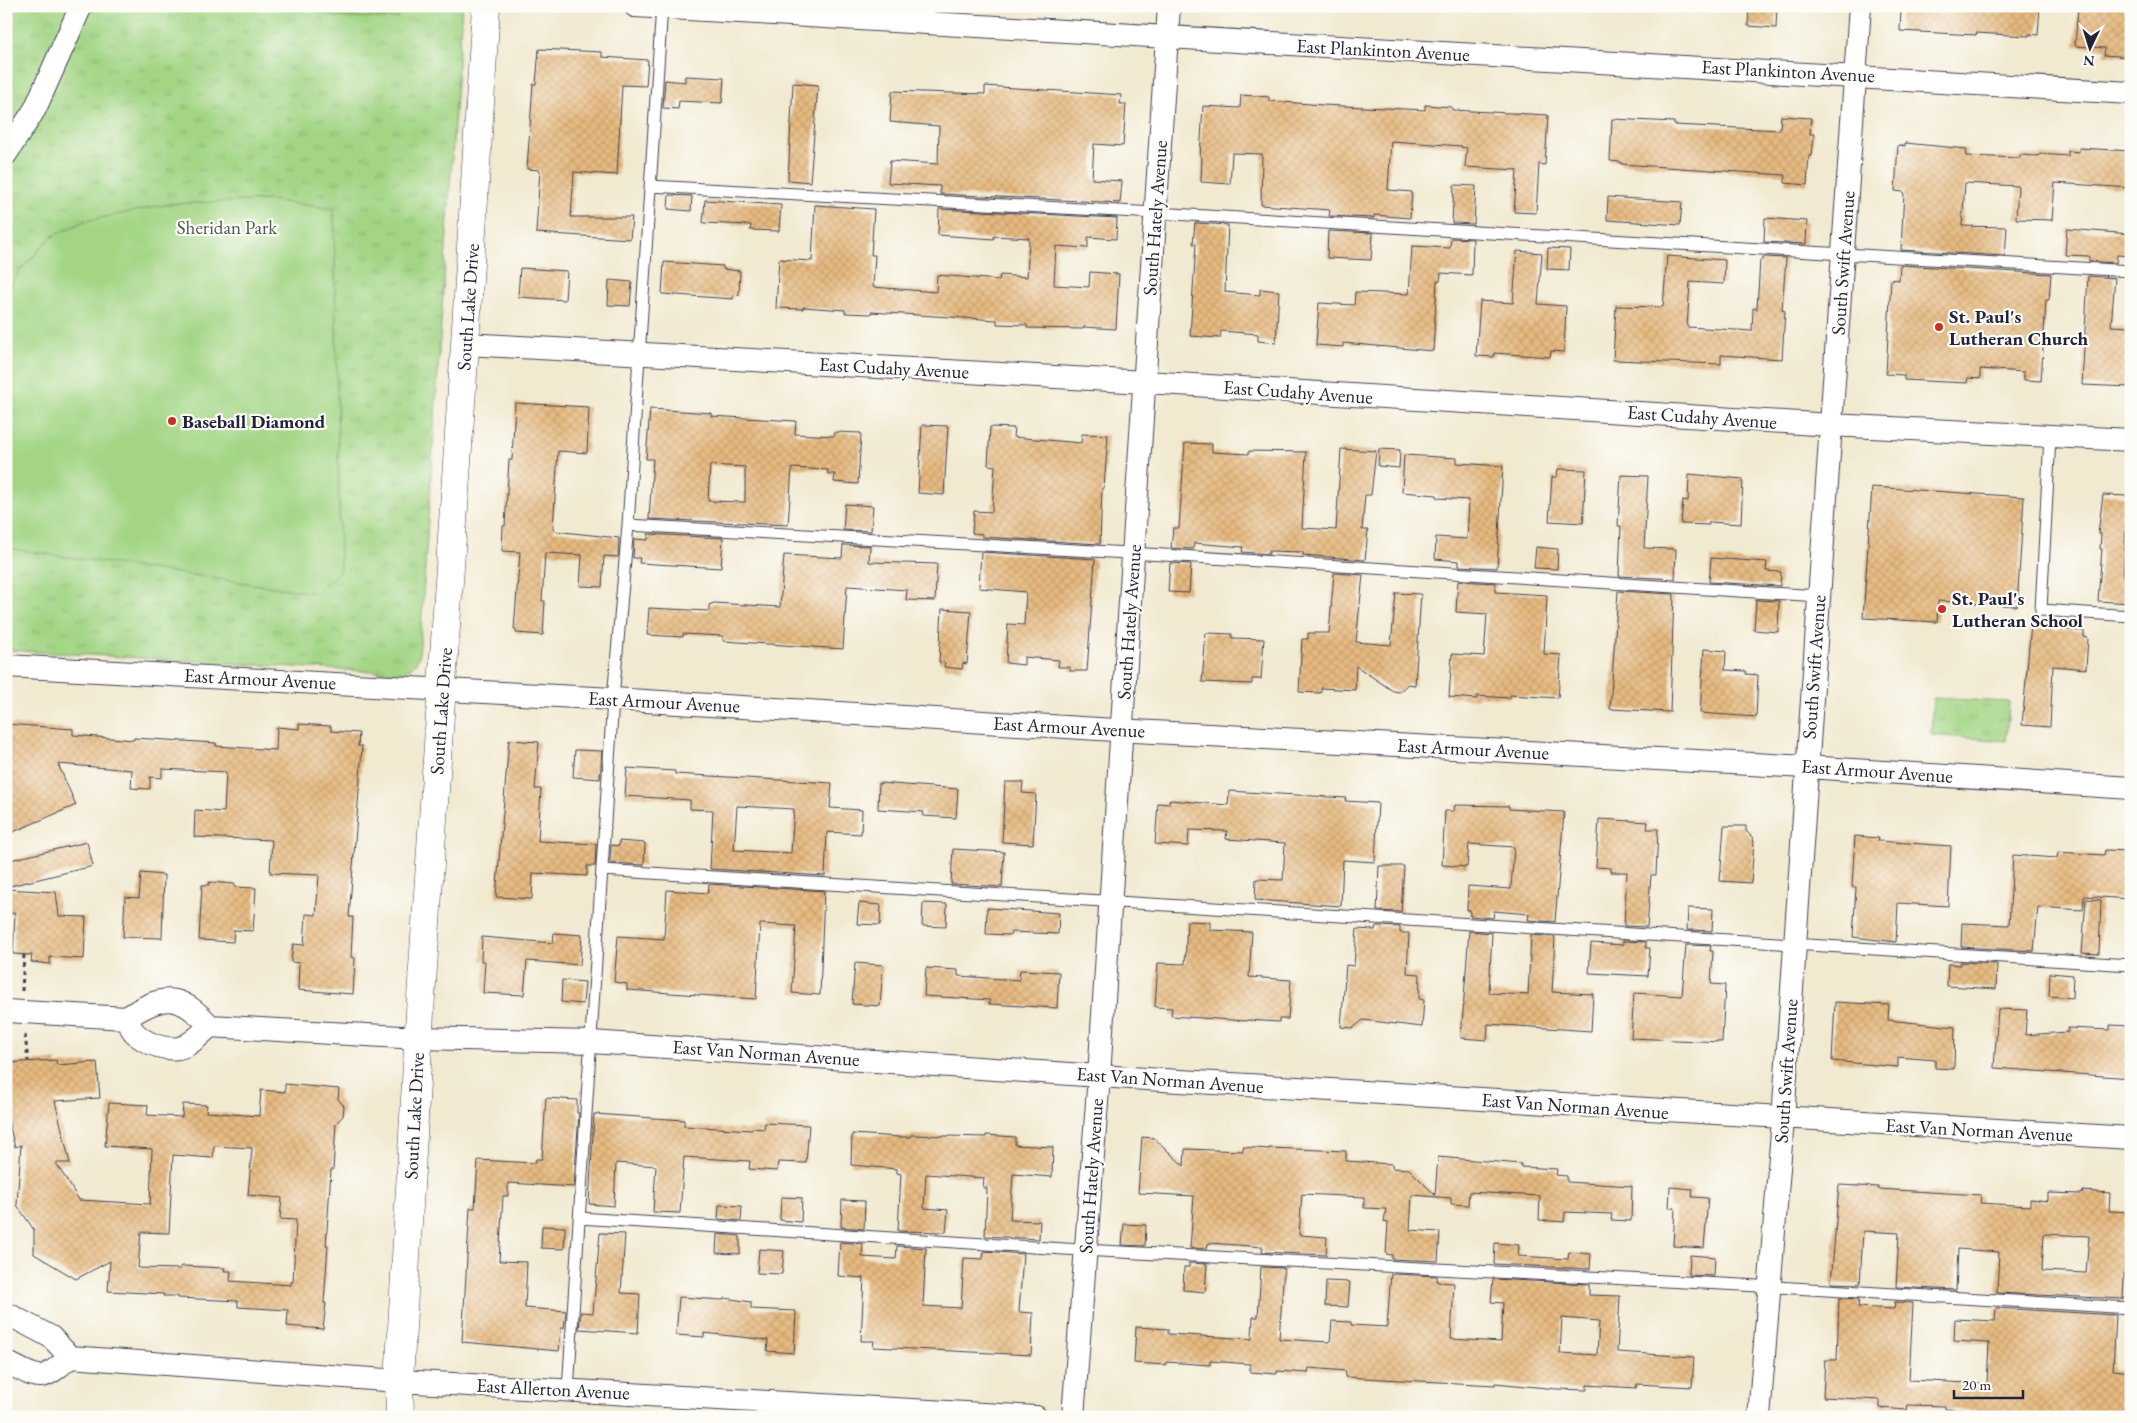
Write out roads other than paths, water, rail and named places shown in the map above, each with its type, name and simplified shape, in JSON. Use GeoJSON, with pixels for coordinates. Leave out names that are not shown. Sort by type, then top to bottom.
{"type":"FeatureCollection","features":[{"type":"Feature","properties":{"kind":"main road","name":"South Lake Drive"},"geometry":{"type":"LineString","coordinates":[[400,1417],[399,1381],[419,1038],[466,344],[486,6]]}},
{"type":"Feature","properties":{"kind":"street"},"geometry":{"type":"LineString","coordinates":[[6,154],[35,109],[81,6]]}},
{"type":"Feature","properties":{"kind":"street","name":"East Plankinton Avenue"},"geometry":{"type":"LineString","coordinates":[[636,6],[1166,39],[1856,75],[2131,93]]}},
{"type":"Feature","properties":{"kind":"street","name":"South Hately Avenue"},"geometry":{"type":"LineString","coordinates":[[1073,1417],[1099,1076],[1169,6]]}},
{"type":"Feature","properties":{"kind":"street","name":"South Swift Avenue"},"geometry":{"type":"LineString","coordinates":[[1759,1417],[1783,1118],[1860,6]]}},
{"type":"Feature","properties":{"kind":"street","name":"East Cudahy Avenue"},"geometry":{"type":"LineString","coordinates":[[466,344],[1145,382],[1831,425],[2131,440]]}},
{"type":"Feature","properties":{"kind":"street","name":"East Armour Avenue"},"geometry":{"type":"LineString","coordinates":[[6,666],[442,689],[1121,730],[1807,766],[2131,788]]}},
{"type":"Feature","properties":{"kind":"street"},"geometry":{"type":"LineString","coordinates":[[13,1011],[126,1018],[156,1001],[176,1000],[195,1009],[210,1026],[183,1047],[167,1048],[151,1043],[135,1032],[126,1018]]}},
{"type":"Feature","properties":{"kind":"street","name":"East Van Norman Avenue"},"geometry":{"type":"LineString","coordinates":[[210,1026],[419,1038],[590,1042],[1099,1076],[2131,1138]]}},
{"type":"Feature","properties":{"kind":"street"},"geometry":{"type":"LineString","coordinates":[[6,1313],[51,1337],[70,1357],[53,1372],[40,1377],[34,1376],[6,1362]]}},
{"type":"Feature","properties":{"kind":"street","name":"East Allerton Avenue"},"geometry":{"type":"LineString","coordinates":[[70,1357],[399,1381],[1036,1417]]}},
{"type":"Feature","properties":{"kind":"lane"},"geometry":{"type":"LineString","coordinates":[[568,1390],[613,699],[628,525],[662,7]]}},
{"type":"Feature","properties":{"kind":"lane"},"geometry":{"type":"LineString","coordinates":[[650,186],[1156,213],[2131,271]]}},
{"type":"Feature","properties":{"kind":"lane"},"geometry":{"type":"LineString","coordinates":[[2050,436],[2041,610],[2131,616]]}},
{"type":"Feature","properties":{"kind":"lane"},"geometry":{"type":"LineString","coordinates":[[628,525],[1134,553],[1819,596]]}},
{"type":"Feature","properties":{"kind":"lane"},"geometry":{"type":"LineString","coordinates":[[602,870],[1110,900],[2131,966]]}},
{"type":"Feature","properties":{"kind":"lane"},"geometry":{"type":"LineString","coordinates":[[579,1218],[1086,1250],[2131,1308]]}},
{"type":"Feature","properties":{"kind":"place","name":"St. Paul's Lutheran Church"},"geometry":{"type":"Point","coordinates":[1939,327]}},
{"type":"Feature","properties":{"kind":"place","name":"Baseball Diamond"},"geometry":{"type":"Point","coordinates":[172,421]}},
{"type":"Feature","properties":{"kind":"place","name":"St. Paul's Lutheran School"},"geometry":{"type":"Point","coordinates":[1942,609]}},
{"type":"Feature","properties":{"kind":"park label","name":"Sheridan Park"},"geometry":{"type":"Point","coordinates":[227,227]}}]}
